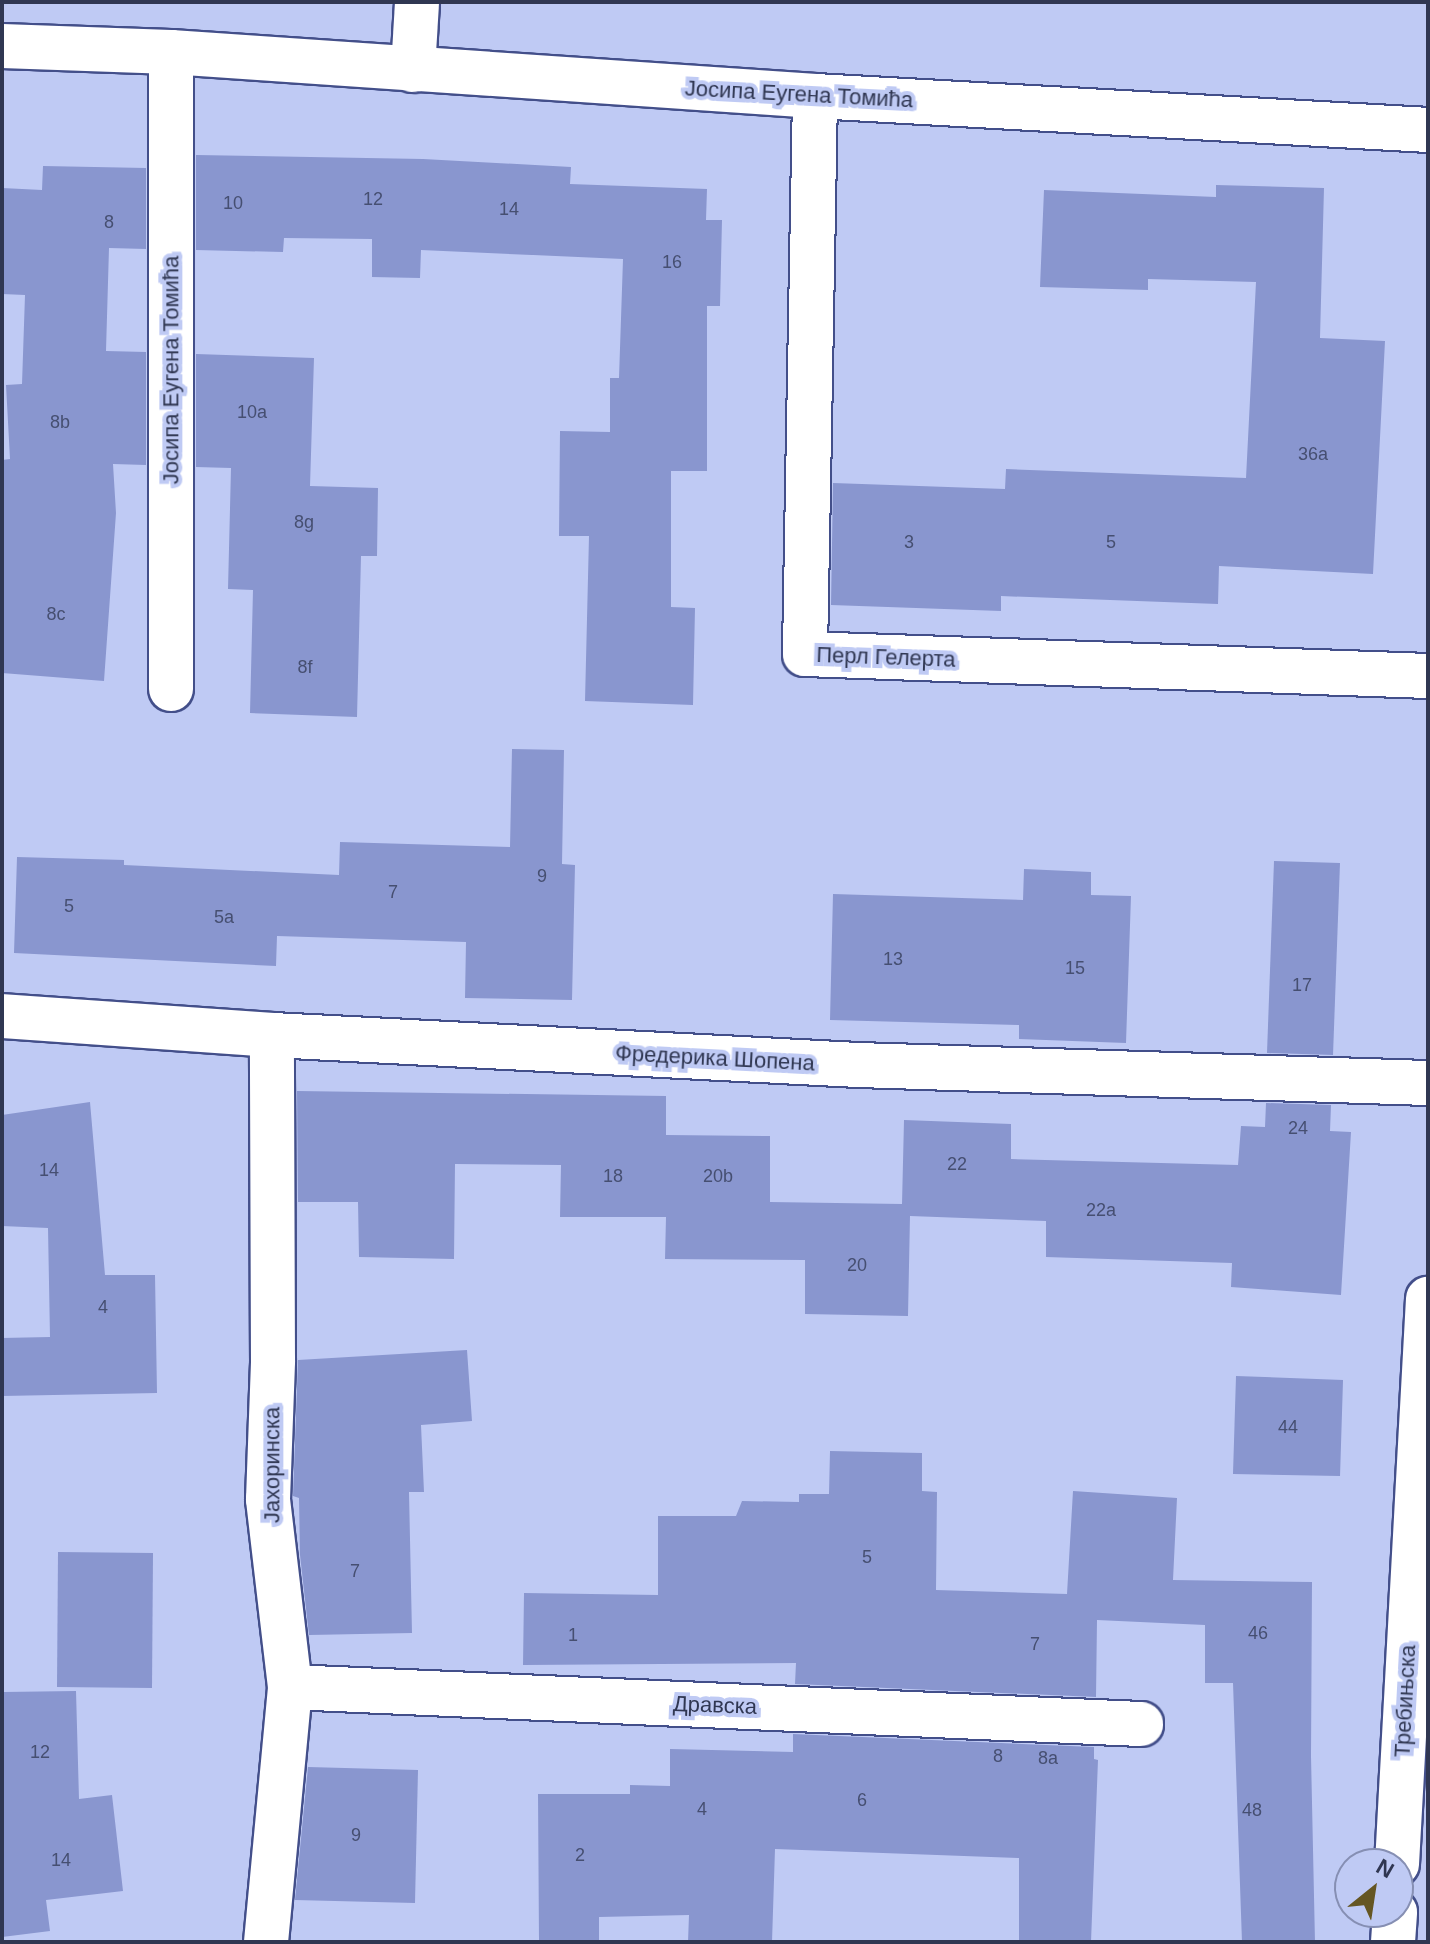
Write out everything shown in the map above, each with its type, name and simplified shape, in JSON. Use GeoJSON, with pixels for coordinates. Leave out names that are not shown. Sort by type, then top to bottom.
{"type":"FeatureCollection","features":[{"type":"Feature","properties":{"kind":"street"},"geometry":{"type":"LineString","coordinates":[[413,70],[417,2]]}},
{"type":"Feature","properties":{"kind":"street","name":"Јосипа Еугена Томића"},"geometry":{"type":"LineString","coordinates":[[2,46],[171,52],[815,96],[1428,130]]}},
{"type":"Feature","properties":{"kind":"street","name":"Јосипа Еугена Томића"},"geometry":{"type":"LineString","coordinates":[[171,52],[171,689]]}},
{"type":"Feature","properties":{"kind":"street","name":"Перл Гелерта"},"geometry":{"type":"LineString","coordinates":[[815,96],[805,654],[1428,676]]}},
{"type":"Feature","properties":{"kind":"street","name":"Фредерика Шопена"},"geometry":{"type":"LineString","coordinates":[[2,1016],[272,1035],[858,1065],[1428,1083]]}},
{"type":"Feature","properties":{"kind":"street","name":"Јахоринска"},"geometry":{"type":"LineString","coordinates":[[266,1942],[290,1687],[268,1499],[273,1360],[272,1035]]}},
{"type":"Feature","properties":{"kind":"street","name":"Требињска"},"geometry":{"type":"LineString","coordinates":[[1398,1848],[1428,1299]]}},
{"type":"Feature","properties":{"kind":"street","name":"Дравска"},"geometry":{"type":"LineString","coordinates":[[290,1687],[1141,1724]]}},
{"type":"Feature","properties":{"kind":"building"},"geometry":{"type":"Polygon","coordinates":[[[196,155],[423,159],[571,167],[570,184],[707,189],[706,220],[722,220],[720,306],[707,306],[707,471],[671,471],[671,607],[695,608],[693,705],[585,701],[589,536],[559,536],[560,431],[610,432],[610,378],[619,378],[623,259],[421,250],[420,278],[372,277],[372,239],[284,238],[283,252],[196,250],[196,155]]]}},
{"type":"Feature","properties":{"kind":"building"},"geometry":{"type":"Polygon","coordinates":[[[43,166],[146,168],[146,249],[109,248],[106,351],[146,352],[146,465],[113,464],[116,513],[104,681],[2,673],[2,460],[10,459],[6,385],[22,384],[25,295],[2,294],[2,188],[42,190],[43,166]]]}},
{"type":"Feature","properties":{"kind":"building"},"geometry":{"type":"Polygon","coordinates":[[[1216,185],[1324,188],[1320,338],[1385,341],[1373,574],[1219,566],[1218,604],[1001,596],[1001,611],[831,605],[833,483],[1005,489],[1006,469],[1246,478],[1256,282],[1148,279],[1148,290],[1040,287],[1044,190],[1216,197],[1216,185]]]}},
{"type":"Feature","properties":{"kind":"building"},"geometry":{"type":"Polygon","coordinates":[[[196,354],[314,358],[310,486],[378,488],[377,556],[361,556],[357,717],[250,713],[253,590],[228,589],[231,468],[196,467],[196,354]]]}},
{"type":"Feature","properties":{"kind":"building"},"geometry":{"type":"Polygon","coordinates":[[[512,749],[564,750],[562,864],[575,865],[572,1000],[465,998],[466,942],[277,936],[276,966],[14,953],[17,857],[124,860],[124,865],[339,875],[340,842],[510,847],[512,749]]]}},
{"type":"Feature","properties":{"kind":"building"},"geometry":{"type":"Polygon","coordinates":[[[1274,861],[1340,863],[1333,1055],[1267,1053],[1274,861]]]}},
{"type":"Feature","properties":{"kind":"building"},"geometry":{"type":"Polygon","coordinates":[[[1024,869],[1091,872],[1091,895],[1131,896],[1126,1043],[1019,1039],[1019,1025],[830,1020],[833,894],[1023,900],[1024,869]]]}},
{"type":"Feature","properties":{"kind":"building"},"geometry":{"type":"Polygon","coordinates":[[[297,1091],[666,1096],[666,1135],[770,1136],[770,1202],[902,1204],[904,1120],[1011,1124],[1011,1159],[1238,1165],[1241,1126],[1265,1127],[1266,1103],[1331,1105],[1330,1131],[1351,1132],[1341,1295],[1231,1287],[1232,1263],[1046,1257],[1046,1221],[910,1216],[908,1316],[805,1314],[805,1260],[665,1259],[666,1217],[560,1217],[561,1165],[455,1164],[454,1259],[359,1257],[358,1202],[298,1202],[297,1091]]]}},
{"type":"Feature","properties":{"kind":"building"},"geometry":{"type":"Polygon","coordinates":[[[90,1102],[105,1275],[155,1275],[157,1393],[2,1396],[2,1338],[50,1337],[48,1228],[2,1226],[2,1115],[90,1102]]]}},
{"type":"Feature","properties":{"kind":"building"},"geometry":{"type":"Polygon","coordinates":[[[467,1350],[472,1421],[421,1425],[424,1492],[409,1492],[412,1633],[309,1635],[300,1555],[299,1498],[293,1496],[298,1360],[467,1350]]]}},
{"type":"Feature","properties":{"kind":"building"},"geometry":{"type":"Polygon","coordinates":[[[1236,1376],[1343,1380],[1340,1476],[1233,1474],[1236,1376]]]}},
{"type":"Feature","properties":{"kind":"building"},"geometry":{"type":"Polygon","coordinates":[[[830,1451],[922,1453],[922,1491],[937,1492],[936,1590],[1067,1594],[1073,1491],[1177,1498],[1173,1580],[1312,1582],[1311,1756],[1315,1942],[1242,1942],[1233,1683],[1205,1683],[1205,1625],[1097,1620],[1096,1697],[795,1684],[796,1663],[523,1665],[524,1593],[658,1595],[658,1516],[736,1516],[742,1501],[799,1502],[799,1494],[829,1494],[830,1451]]]}},
{"type":"Feature","properties":{"kind":"building"},"geometry":{"type":"Polygon","coordinates":[[[58,1552],[153,1553],[152,1688],[57,1687],[58,1552]]]}},
{"type":"Feature","properties":{"kind":"building"},"geometry":{"type":"Polygon","coordinates":[[[76,1691],[79,1799],[112,1795],[123,1891],[46,1900],[50,1931],[2,1937],[4,1692],[76,1691]]]}},
{"type":"Feature","properties":{"kind":"building"},"geometry":{"type":"Polygon","coordinates":[[[793,1734],[1094,1747],[1094,1759],[1098,1760],[1091,1942],[1019,1942],[1019,1858],[775,1849],[772,1942],[688,1942],[689,1915],[599,1917],[599,1942],[539,1942],[538,1794],[630,1794],[630,1785],[670,1786],[670,1749],[793,1752],[793,1734]]]}},
{"type":"Feature","properties":{"kind":"building"},"geometry":{"type":"Polygon","coordinates":[[[308,1767],[418,1770],[415,1903],[295,1900],[308,1767]]]}}]}
